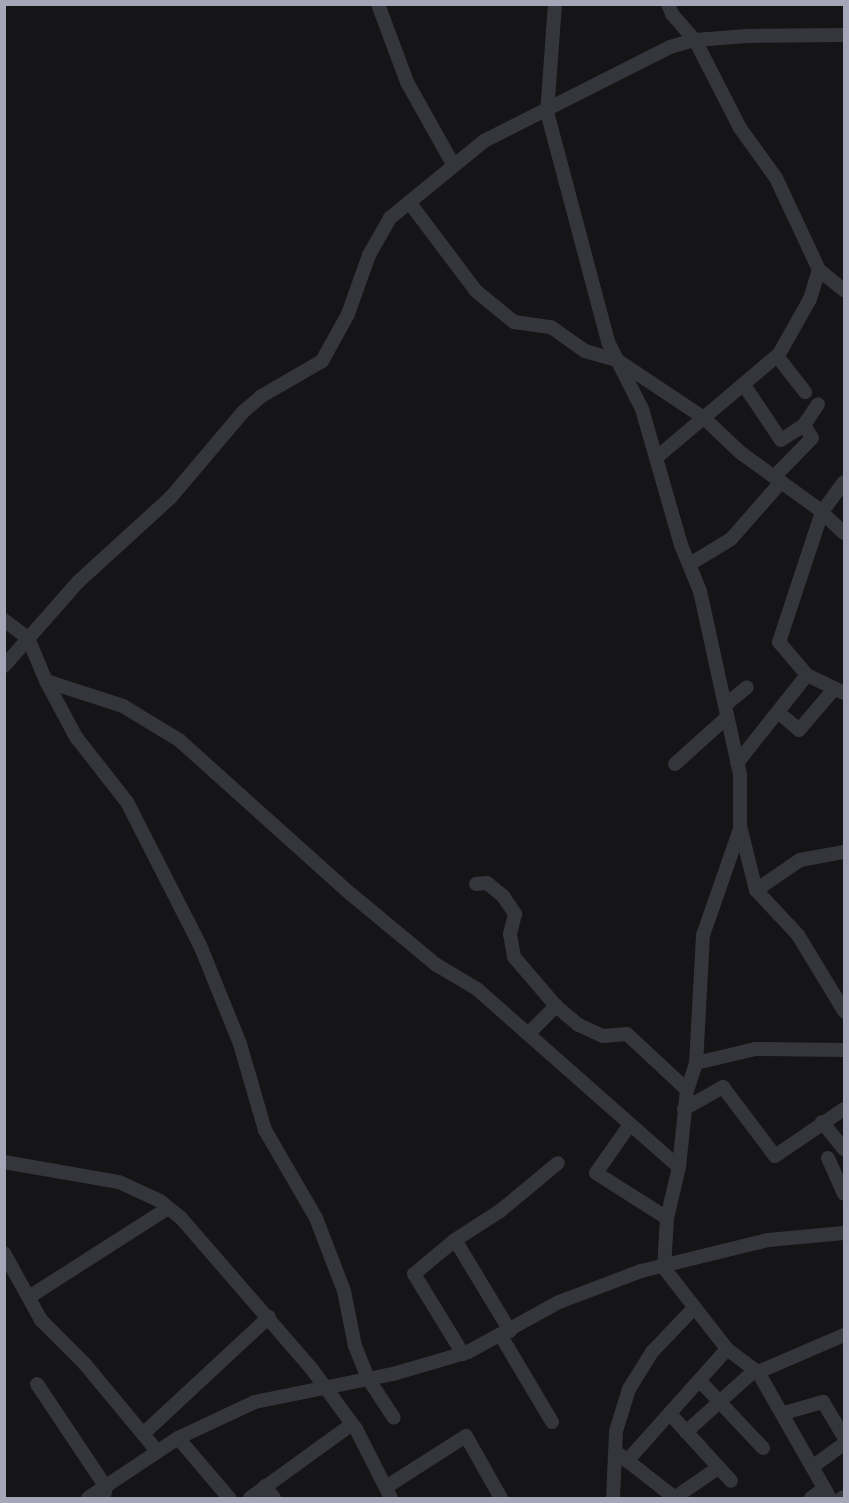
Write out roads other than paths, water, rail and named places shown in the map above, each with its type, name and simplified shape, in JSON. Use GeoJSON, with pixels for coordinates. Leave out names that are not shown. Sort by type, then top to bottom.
{"type":"FeatureCollection","features":[{"type":"Feature","properties":{"kind":"street"},"geometry":{"type":"LineString","coordinates":[[378,4],[407,82],[453,166]]}},
{"type":"Feature","properties":{"kind":"street"},"geometry":{"type":"LineString","coordinates":[[555,4],[547,112],[608,342],[642,409],[700,591],[737,763],[740,829],[756,890],[798,935],[844,1011]]}},
{"type":"Feature","properties":{"kind":"street"},"geometry":{"type":"LineString","coordinates":[[668,4],[672,14],[695,39],[740,128],[776,178],[819,270],[844,290]]}},
{"type":"Feature","properties":{"kind":"street"},"geometry":{"type":"LineString","coordinates":[[4,666],[78,582],[171,497],[243,412],[260,397],[322,361],[348,314],[369,255],[390,218],[484,141],[547,112],[670,47],[695,39],[787,33],[844,35]]}},
{"type":"Feature","properties":{"kind":"street"},"geometry":{"type":"LineString","coordinates":[[408,202],[476,291],[514,322],[551,327],[585,351],[617,360],[704,418],[741,453],[822,512],[844,533]]}},
{"type":"Feature","properties":{"kind":"street"},"geometry":{"type":"LineString","coordinates":[[656,458],[777,356],[810,299],[819,270]]}},
{"type":"Feature","properties":{"kind":"street"},"geometry":{"type":"LineString","coordinates":[[777,356],[805,392]]}},
{"type":"Feature","properties":{"kind":"street"},"geometry":{"type":"LineString","coordinates":[[744,385],[781,440],[804,425],[818,404]]}},
{"type":"Feature","properties":{"kind":"street"},"geometry":{"type":"LineString","coordinates":[[690,564],[731,539],[812,438],[804,425]]}},
{"type":"Feature","properties":{"kind":"street"},"geometry":{"type":"LineString","coordinates":[[779,713],[799,730],[840,690],[807,675],[779,642],[822,512],[844,482]]}},
{"type":"Feature","properties":{"kind":"street"},"geometry":{"type":"LineString","coordinates":[[4,621],[28,638],[46,681],[75,737],[127,802],[200,945],[240,1044],[265,1130],[320,1229],[344,1291],[355,1346],[369,1380],[394,1418]]}},
{"type":"Feature","properties":{"kind":"street"},"geometry":{"type":"LineString","coordinates":[[737,763],[807,675]]}},
{"type":"Feature","properties":{"kind":"street"},"geometry":{"type":"LineString","coordinates":[[46,681],[123,706],[179,740],[352,895],[435,964],[477,989],[629,1126],[679,1167]]}},
{"type":"Feature","properties":{"kind":"street"},"geometry":{"type":"LineString","coordinates":[[675,764],[747,687]]}},
{"type":"Feature","properties":{"kind":"street"},"geometry":{"type":"LineString","coordinates":[[740,829],[703,935],[696,1063],[687,1090],[684,1109],[679,1167],[667,1218],[664,1268],[727,1349],[757,1371],[784,1413],[827,1494],[811,1498]]}},
{"type":"Feature","properties":{"kind":"street"},"geometry":{"type":"LineString","coordinates":[[756,890],[800,861],[844,852]]}},
{"type":"Feature","properties":{"kind":"street"},"geometry":{"type":"LineString","coordinates":[[476,884],[487,883],[503,896],[515,914],[510,934],[514,957],[555,1006],[579,1025],[603,1036],[627,1035],[687,1090]]}},
{"type":"Feature","properties":{"kind":"street"},"geometry":{"type":"LineString","coordinates":[[528,1034],[555,1006]]}},
{"type":"Feature","properties":{"kind":"street"},"geometry":{"type":"LineString","coordinates":[[696,1063],[755,1049],[844,1050]]}},
{"type":"Feature","properties":{"kind":"street"},"geometry":{"type":"LineString","coordinates":[[684,1109],[723,1087],[775,1156],[844,1109]]}},
{"type":"Feature","properties":{"kind":"street"},"geometry":{"type":"LineString","coordinates":[[822,1122],[844,1149]]}},
{"type":"Feature","properties":{"kind":"street"},"geometry":{"type":"LineString","coordinates":[[629,1126],[596,1173],[667,1218]]}},
{"type":"Feature","properties":{"kind":"street"},"geometry":{"type":"LineString","coordinates":[[828,1158],[843,1185]]}},
{"type":"Feature","properties":{"kind":"street"},"geometry":{"type":"LineString","coordinates":[[4,1162],[118,1182],[142,1191],[168,1208],[269,1317],[324,1387],[373,1456],[389,1493],[466,1436],[501,1498]]}},
{"type":"Feature","properties":{"kind":"street"},"geometry":{"type":"LineString","coordinates":[[463,1354],[414,1274],[455,1240],[500,1211],[558,1163]]}},
{"type":"Feature","properties":{"kind":"street"},"geometry":{"type":"LineString","coordinates":[[29,1297],[168,1208]]}},
{"type":"Feature","properties":{"kind":"street"},"geometry":{"type":"LineString","coordinates":[[88,1498],[105,1493],[157,1451],[178,1438],[255,1402],[369,1380],[463,1354],[505,1334],[559,1302],[641,1271],[664,1268],[768,1240],[844,1233]]}},
{"type":"Feature","properties":{"kind":"street"},"geometry":{"type":"LineString","coordinates":[[455,1240],[552,1422]]}},
{"type":"Feature","properties":{"kind":"street"},"geometry":{"type":"LineString","coordinates":[[4,1253],[41,1320],[84,1363],[157,1451]]}},
{"type":"Feature","properties":{"kind":"street"},"geometry":{"type":"LineString","coordinates":[[613,1498],[616,1431],[629,1389],[652,1352],[694,1308]]}},
{"type":"Feature","properties":{"kind":"street"},"geometry":{"type":"LineString","coordinates":[[143,1434],[269,1317]]}},
{"type":"Feature","properties":{"kind":"street"},"geometry":{"type":"LineString","coordinates":[[686,1432],[757,1371],[844,1335]]}},
{"type":"Feature","properties":{"kind":"street"},"geometry":{"type":"LineString","coordinates":[[627,1461],[671,1415],[727,1349]]}},
{"type":"Feature","properties":{"kind":"street"},"geometry":{"type":"LineString","coordinates":[[700,1381],[763,1448]]}},
{"type":"Feature","properties":{"kind":"street"},"geometry":{"type":"LineString","coordinates":[[37,1384],[105,1493]]}},
{"type":"Feature","properties":{"kind":"street"},"geometry":{"type":"LineString","coordinates":[[784,1413],[823,1402],[844,1437]]}},
{"type":"Feature","properties":{"kind":"street"},"geometry":{"type":"LineString","coordinates":[[671,1415],[731,1482]]}},
{"type":"Feature","properties":{"kind":"street"},"geometry":{"type":"LineString","coordinates":[[250,1498],[351,1425]]}},
{"type":"Feature","properties":{"kind":"street"},"geometry":{"type":"LineString","coordinates":[[178,1438],[229,1498]]}},
{"type":"Feature","properties":{"kind":"street"},"geometry":{"type":"LineString","coordinates":[[812,1467],[844,1444]]}},
{"type":"Feature","properties":{"kind":"street"},"geometry":{"type":"LineString","coordinates":[[615,1452],[674,1498],[718,1468]]}},
{"type":"Feature","properties":{"kind":"street"},"geometry":{"type":"LineString","coordinates":[[265,1486],[274,1498]]}}]}
